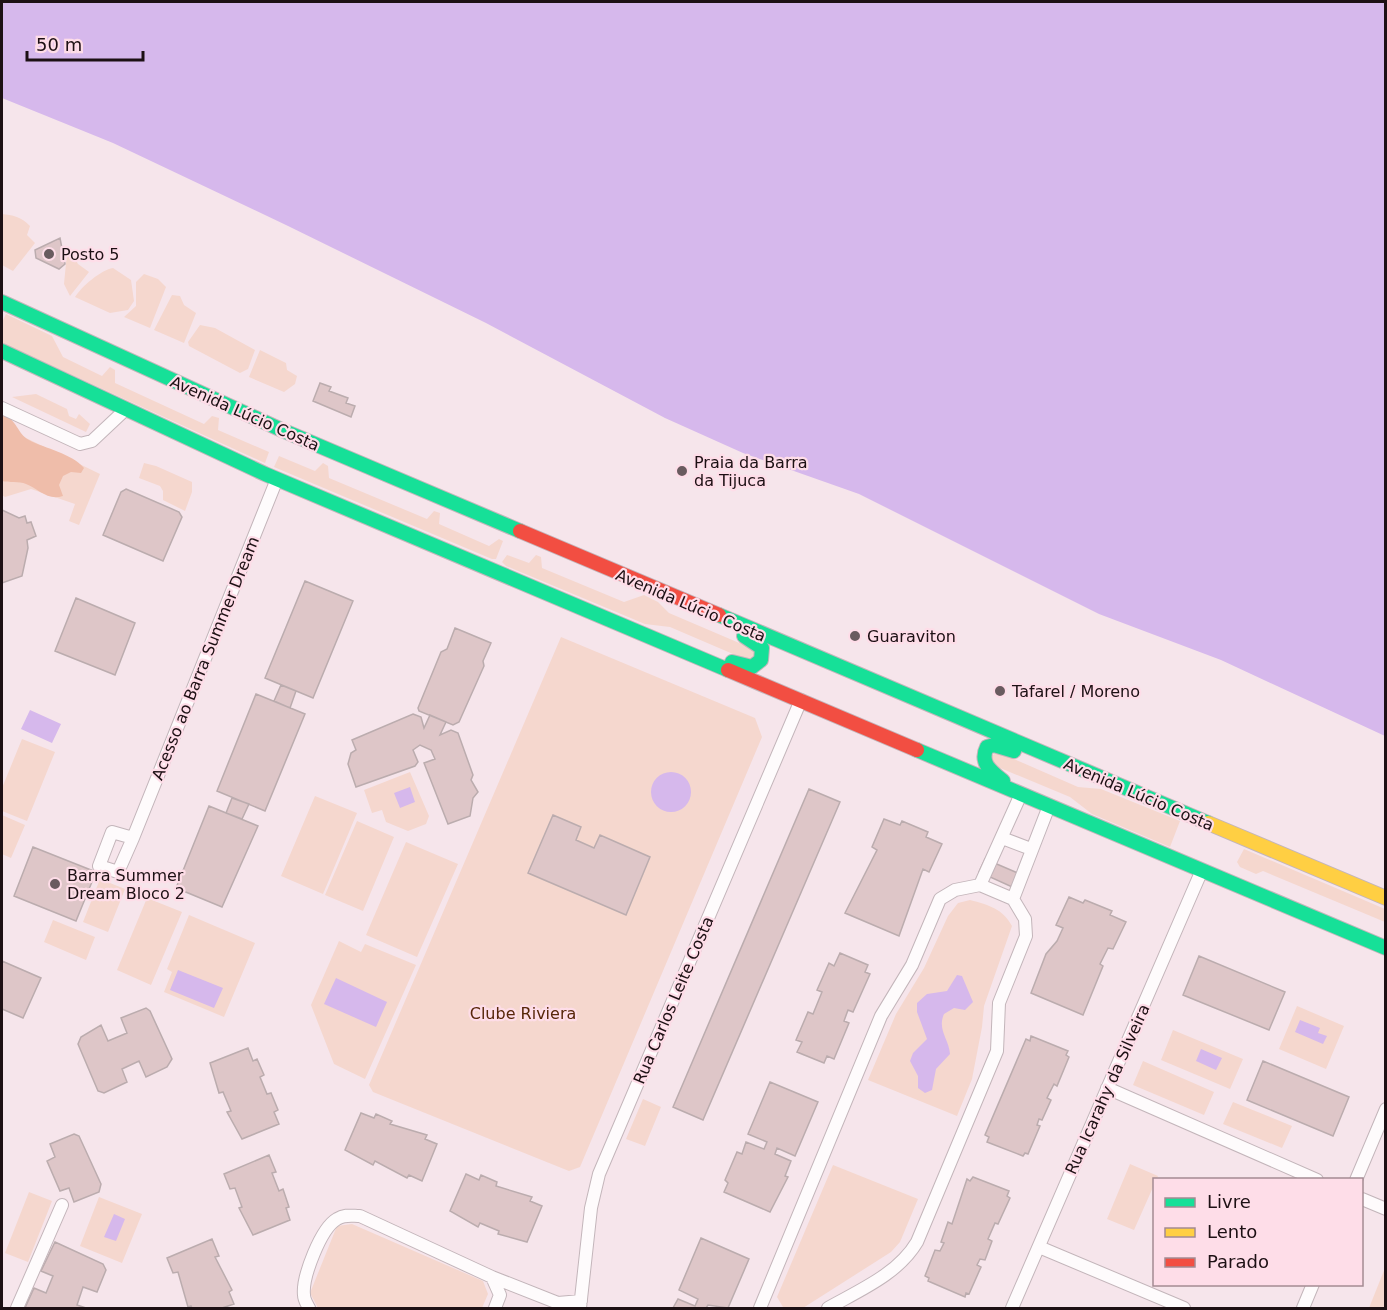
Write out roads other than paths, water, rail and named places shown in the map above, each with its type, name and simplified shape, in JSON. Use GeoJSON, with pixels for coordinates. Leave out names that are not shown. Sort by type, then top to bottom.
{"type":"FeatureCollection","features":[{"type":"Feature","properties":{"kind":"main road","name":"Avenida Lúcio Costa"},"geometry":{"type":"LineString","coordinates":[[2,302],[284,432],[1386,898]]}},
{"type":"Feature","properties":{"kind":"main road"},"geometry":{"type":"LineString","coordinates":[[2,351],[277,479],[1386,948]]}},
{"type":"Feature","properties":{"kind":"main road"},"geometry":{"type":"LineString","coordinates":[[673,646],[752,667],[761,662],[762,648],[702,610]]}},
{"type":"Feature","properties":{"kind":"main road"},"geometry":{"type":"LineString","coordinates":[[1017,793],[986,767],[982,760],[987,747],[993,745],[1081,770]]}},
{"type":"Feature","properties":{"kind":"street"},"geometry":{"type":"LineString","coordinates":[[2,408],[80,444],[92,441],[125,410]]}},
{"type":"Feature","properties":{"kind":"street","name":"Acesso ao Barra Summer Dream"},"geometry":{"type":"LineString","coordinates":[[133,838],[277,479]]}},
{"type":"Feature","properties":{"kind":"street","name":"Rua Carlos Leite Costa"},"geometry":{"type":"LineString","coordinates":[[581,1305],[591,1208],[599,1174],[801,700]]}},
{"type":"Feature","properties":{"kind":"street"},"geometry":{"type":"LineString","coordinates":[[980,885],[1002,838],[1017,793]]}},
{"type":"Feature","properties":{"kind":"street"},"geometry":{"type":"LineString","coordinates":[[1013,899],[1049,806]]}},
{"type":"Feature","properties":{"kind":"street"},"geometry":{"type":"LineString","coordinates":[[1002,838],[1032,849]]}},
{"type":"Feature","properties":{"kind":"street","name":"Rua Icarahy da Silveira"},"geometry":{"type":"LineString","coordinates":[[1012,1308],[1202,870]]}},
{"type":"Feature","properties":{"kind":"street"},"geometry":{"type":"LineString","coordinates":[[760,1308],[881,1016],[912,965],[940,899],[955,890],[980,885],[1013,899],[1025,919],[1026,936],[999,1002],[997,1051],[918,1242],[909,1256],[893,1270],[828,1308]]}},
{"type":"Feature","properties":{"kind":"street"},"geometry":{"type":"LineString","coordinates":[[1107,1088],[1315,1178]]}},
{"type":"Feature","properties":{"kind":"street"},"geometry":{"type":"LineString","coordinates":[[1356,1178],[1386,1109]]}},
{"type":"Feature","properties":{"kind":"street"},"geometry":{"type":"LineString","coordinates":[[1363,1199],[1386,1209]]}},
{"type":"Feature","properties":{"kind":"street"},"geometry":{"type":"LineString","coordinates":[[17,1308],[62,1205]]}},
{"type":"Feature","properties":{"kind":"street"},"geometry":{"type":"LineString","coordinates":[[309,1308],[304,1296],[304,1283],[316,1248],[324,1232],[336,1219],[347,1215],[360,1216],[492,1276],[558,1303],[581,1305]]}},
{"type":"Feature","properties":{"kind":"street"},"geometry":{"type":"LineString","coordinates":[[1039,1247],[1184,1308]]}},
{"type":"Feature","properties":{"kind":"street"},"geometry":{"type":"LineString","coordinates":[[492,1276],[500,1295],[495,1308]]}},
{"type":"Feature","properties":{"kind":"street"},"geometry":{"type":"LineString","coordinates":[[1303,1308],[1312,1286]]}},
{"type":"Feature","properties":{"kind":"place","name":"Posto 5"},"geometry":{"type":"Point","coordinates":[49,254]}},
{"type":"Feature","properties":{"kind":"place","name":"Praia da Barra da Tijuca"},"geometry":{"type":"Point","coordinates":[682,471]}},
{"type":"Feature","properties":{"kind":"place","name":"Guaraviton"},"geometry":{"type":"Point","coordinates":[855,636]}},
{"type":"Feature","properties":{"kind":"place","name":"Tafarel / Moreno"},"geometry":{"type":"Point","coordinates":[1000,691]}},
{"type":"Feature","properties":{"kind":"place","name":"Barra Summer Dream Bloco 2"},"geometry":{"type":"Point","coordinates":[55,884]}},
{"type":"Feature","properties":{"kind":"park label","name":"Clube Riviera"},"geometry":{"type":"Point","coordinates":[523,1013]}}]}
